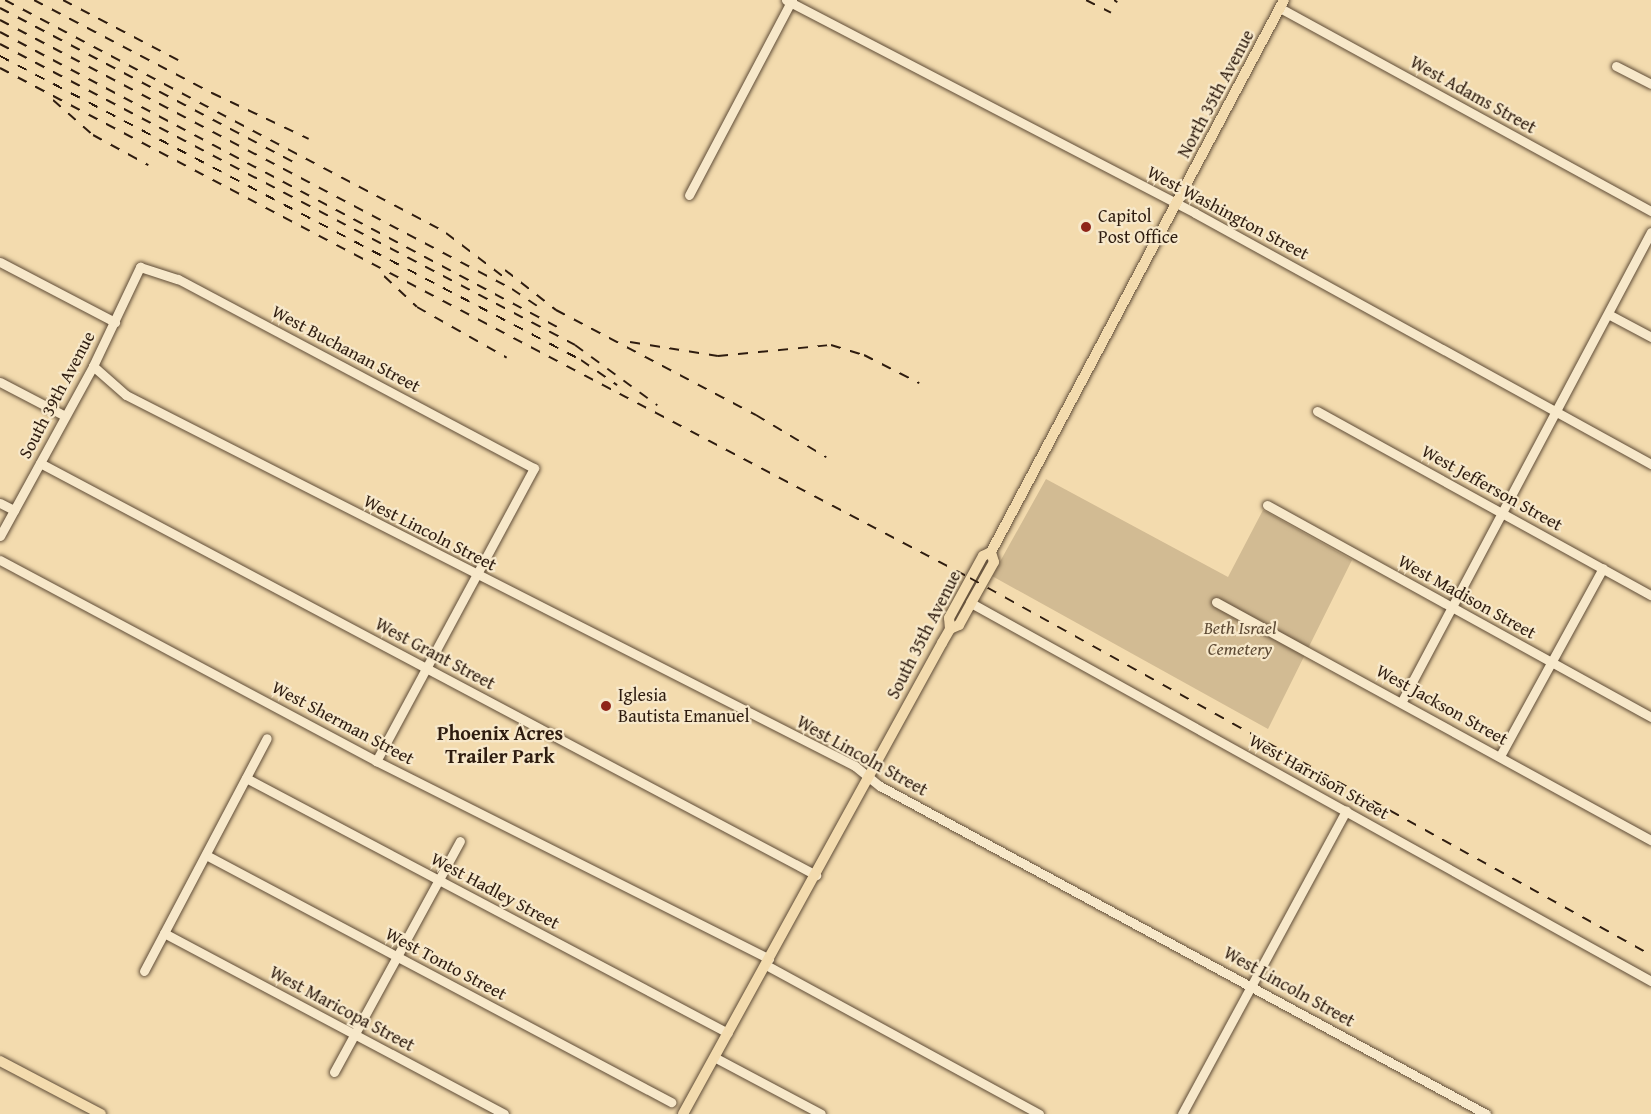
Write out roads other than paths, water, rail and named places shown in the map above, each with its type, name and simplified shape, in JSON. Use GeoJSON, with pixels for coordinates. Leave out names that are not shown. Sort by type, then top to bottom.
{"type":"FeatureCollection","features":[{"type":"Feature","properties":{"kind":"main road","name":"North 35th Avenue"},"geometry":{"type":"LineString","coordinates":[[1177,204],[1282,4]]}},
{"type":"Feature","properties":{"kind":"main road","name":"South 35th Avenue"},"geometry":{"type":"LineString","coordinates":[[683,1114],[950,628],[949,618],[983,556],[991,552],[1177,204]]}},
{"type":"Feature","properties":{"kind":"main road"},"geometry":{"type":"LineString","coordinates":[[950,628],[959,625],[972,603],[994,562],[991,552]]}},
{"type":"Feature","properties":{"kind":"main road"},"geometry":{"type":"LineString","coordinates":[[0,1060],[101,1114]]}},
{"type":"Feature","properties":{"kind":"street"},"geometry":{"type":"LineString","coordinates":[[689,195],[789,1]]}},
{"type":"Feature","properties":{"kind":"street","name":"West Washington Street"},"geometry":{"type":"LineString","coordinates":[[789,1],[1177,204],[1651,464]]}},
{"type":"Feature","properties":{"kind":"street","name":"West Adams Street"},"geometry":{"type":"LineString","coordinates":[[1282,4],[1651,211]]}},
{"type":"Feature","properties":{"kind":"street"},"geometry":{"type":"LineString","coordinates":[[1616,66],[1651,84]]}},
{"type":"Feature","properties":{"kind":"street"},"geometry":{"type":"LineString","coordinates":[[1402,701],[1651,232]]}},
{"type":"Feature","properties":{"kind":"street"},"geometry":{"type":"LineString","coordinates":[[0,262],[115,322]]}},
{"type":"Feature","properties":{"kind":"street","name":"South 39th Avenue"},"geometry":{"type":"LineString","coordinates":[[0,536],[93,366],[140,267]]}},
{"type":"Feature","properties":{"kind":"street","name":"West Buchanan Street"},"geometry":{"type":"LineString","coordinates":[[140,267],[178,279],[534,468],[477,576]]}},
{"type":"Feature","properties":{"kind":"street"},"geometry":{"type":"LineString","coordinates":[[1608,314],[1651,337]]}},
{"type":"Feature","properties":{"kind":"street","name":"West Lincoln Street"},"geometry":{"type":"LineString","coordinates":[[93,366],[126,395],[477,576],[846,762],[868,777],[1486,1114]]}},
{"type":"Feature","properties":{"kind":"street"},"geometry":{"type":"LineString","coordinates":[[0,382],[65,416]]}},
{"type":"Feature","properties":{"kind":"street","name":"West Jefferson Street"},"geometry":{"type":"LineString","coordinates":[[1317,411],[1651,595]]}},
{"type":"Feature","properties":{"kind":"street","name":"West Grant Street"},"geometry":{"type":"LineString","coordinates":[[40,463],[816,874]]}},
{"type":"Feature","properties":{"kind":"street"},"geometry":{"type":"LineString","coordinates":[[0,502],[14,510]]}},
{"type":"Feature","properties":{"kind":"street","name":"West Madison Street"},"geometry":{"type":"LineString","coordinates":[[1268,505],[1651,717]]}},
{"type":"Feature","properties":{"kind":"street","name":"West Sherman Street"},"geometry":{"type":"LineString","coordinates":[[0,560],[376,761],[767,962],[1039,1114]]}},
{"type":"Feature","properties":{"kind":"street"},"geometry":{"type":"LineString","coordinates":[[1500,756],[1603,568]]}},
{"type":"Feature","properties":{"kind":"street"},"geometry":{"type":"LineString","coordinates":[[376,761],[477,576]]}},
{"type":"Feature","properties":{"kind":"street","name":"West Jackson Street"},"geometry":{"type":"LineString","coordinates":[[1216,602],[1402,701],[1651,840]]}},
{"type":"Feature","properties":{"kind":"street","name":"West Harrison Street"},"geometry":{"type":"LineString","coordinates":[[972,603],[1651,981]]}},
{"type":"Feature","properties":{"kind":"street"},"geometry":{"type":"LineString","coordinates":[[144,971],[267,738]]}},
{"type":"Feature","properties":{"kind":"street","name":"West Hadley Street"},"geometry":{"type":"LineString","coordinates":[[246,778],[728,1033]]}},
{"type":"Feature","properties":{"kind":"street"},"geometry":{"type":"LineString","coordinates":[[1182,1114],[1346,811]]}},
{"type":"Feature","properties":{"kind":"street"},"geometry":{"type":"LineString","coordinates":[[334,1072],[460,841]]}},
{"type":"Feature","properties":{"kind":"street","name":"West Tonto Street"},"geometry":{"type":"LineString","coordinates":[[206,855],[671,1102]]}},
{"type":"Feature","properties":{"kind":"street","name":"West Maricopa Street"},"geometry":{"type":"LineString","coordinates":[[164,933],[504,1114]]}},
{"type":"Feature","properties":{"kind":"street"},"geometry":{"type":"LineString","coordinates":[[714,1057],[820,1114]]}},
{"type":"Feature","properties":{"kind":"railway"},"geometry":{"type":"LineString","coordinates":[[5,0],[446,233],[509,281]]}},
{"type":"Feature","properties":{"kind":"railway"},"geometry":{"type":"LineString","coordinates":[[34,0],[212,93],[309,139]]}},
{"type":"Feature","properties":{"kind":"railway"},"geometry":{"type":"LineString","coordinates":[[63,0],[178,60]]}},
{"type":"Feature","properties":{"kind":"railway"},"geometry":{"type":"LineString","coordinates":[[1086,0],[1111,13]]}},
{"type":"Feature","properties":{"kind":"railway"},"geometry":{"type":"LineString","coordinates":[[0,8],[299,165]]}},
{"type":"Feature","properties":{"kind":"railway"},"geometry":{"type":"LineString","coordinates":[[0,20],[512,289],[537,306]]}},
{"type":"Feature","properties":{"kind":"railway"},"geometry":{"type":"LineString","coordinates":[[0,32],[561,329]]}},
{"type":"Feature","properties":{"kind":"railway"},"geometry":{"type":"LineString","coordinates":[[0,44],[575,345],[657,405]]}},
{"type":"Feature","properties":{"kind":"railway"},"geometry":{"type":"LineString","coordinates":[[0,56],[581,360],[617,385]]}},
{"type":"Feature","properties":{"kind":"railway"},"geometry":{"type":"LineString","coordinates":[[0,68],[970,578],[1651,955]]}},
{"type":"Feature","properties":{"kind":"railway"},"geometry":{"type":"LineString","coordinates":[[53,100],[93,135],[148,165]]}},
{"type":"Feature","properties":{"kind":"railway"},"geometry":{"type":"LineString","coordinates":[[505,270],[556,310],[756,415],[826,457]]}},
{"type":"Feature","properties":{"kind":"railway"},"geometry":{"type":"LineString","coordinates":[[384,276],[417,307],[507,358]]}},
{"type":"Feature","properties":{"kind":"railway"},"geometry":{"type":"LineString","coordinates":[[630,342],[718,356],[831,345],[864,355],[919,383]]}},
{"type":"Feature","properties":{"kind":"place","name":"Capitol Post Office"},"geometry":{"type":"Point","coordinates":[1086,227]}},
{"type":"Feature","properties":{"kind":"place","name":"Iglesia Bautista Emanuel"},"geometry":{"type":"Point","coordinates":[606,706]}},
{"type":"Feature","properties":{"kind":"district","name":"Phoenix Acres Trailer Park"},"geometry":{"type":"Point","coordinates":[500,744]}},
{"type":"Feature","properties":{"kind":"park label","name":"Beth Israel Cemetery"},"geometry":{"type":"Point","coordinates":[1240,639]}}]}
